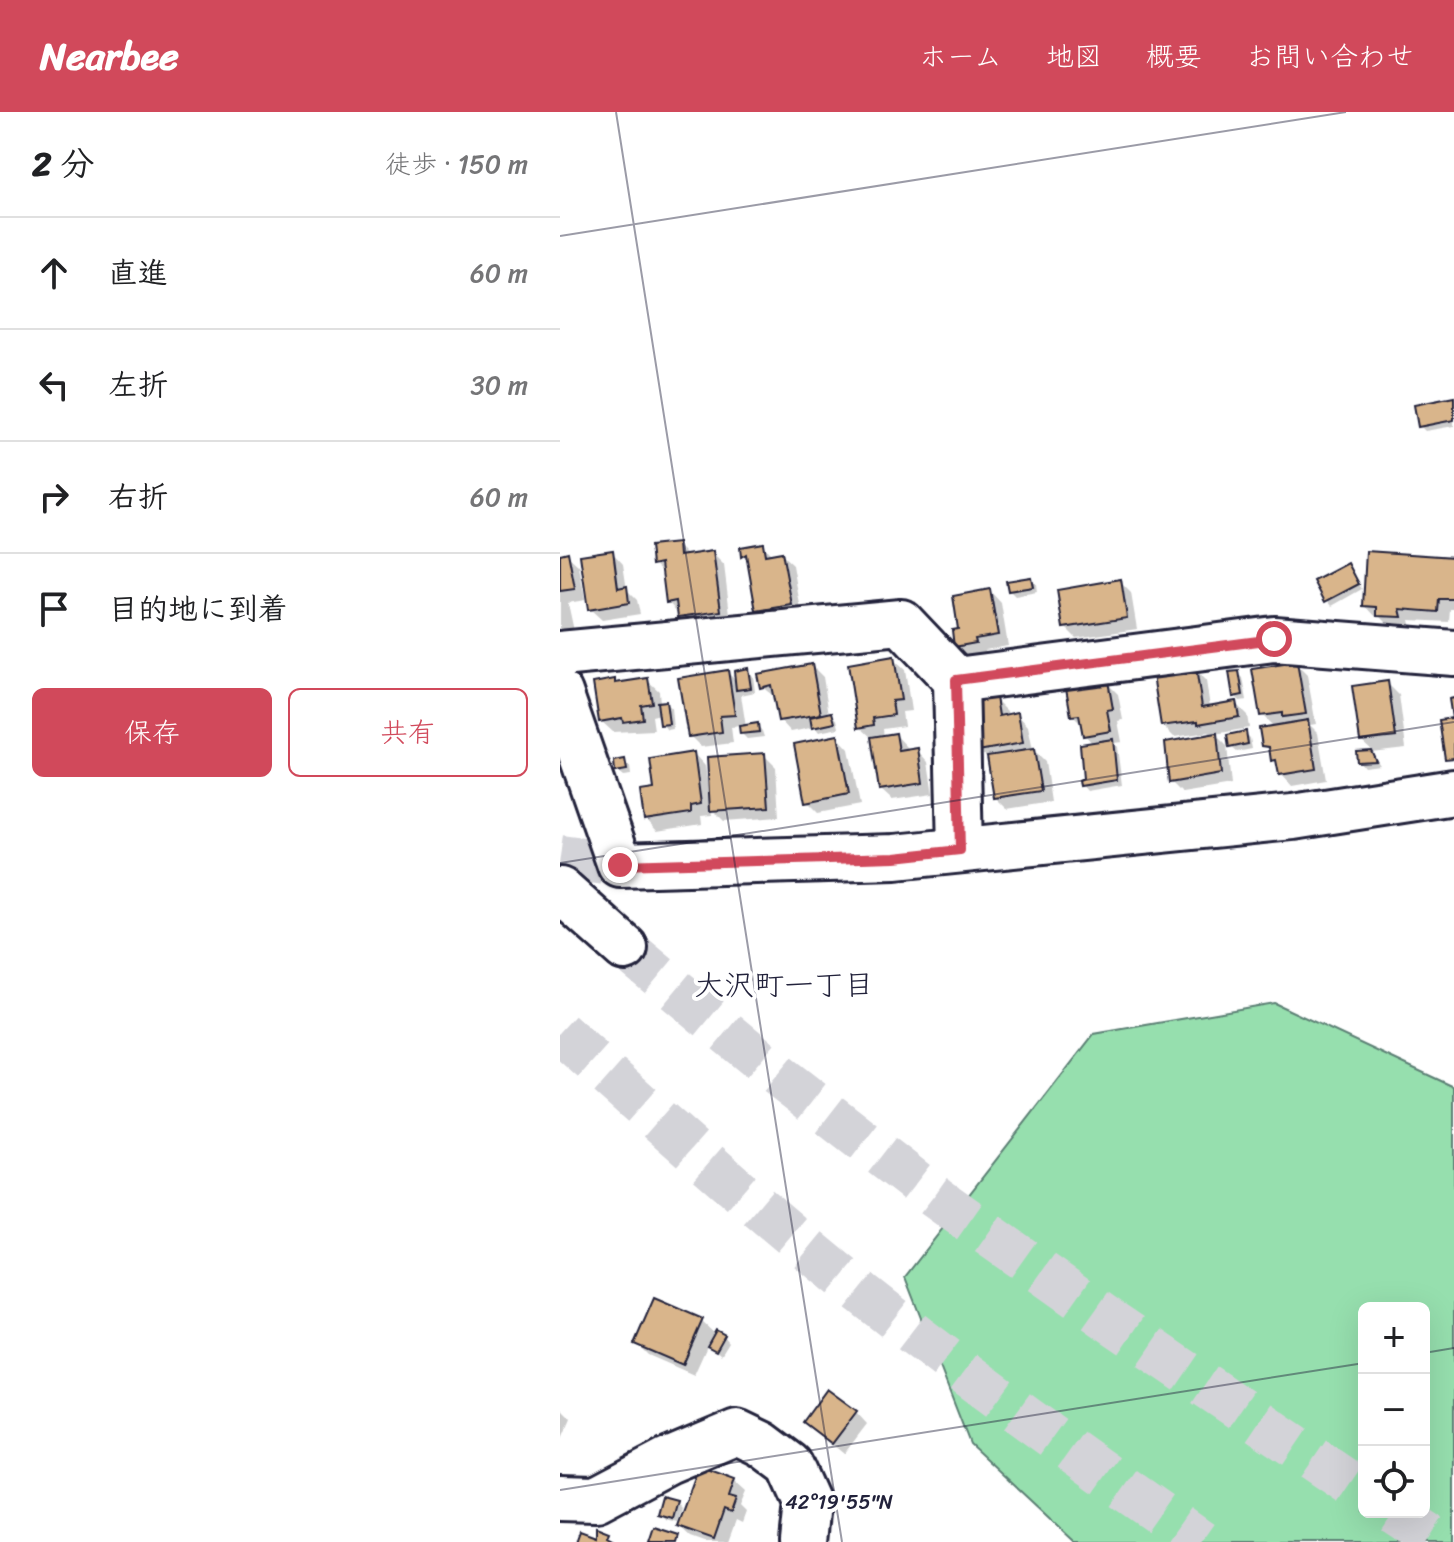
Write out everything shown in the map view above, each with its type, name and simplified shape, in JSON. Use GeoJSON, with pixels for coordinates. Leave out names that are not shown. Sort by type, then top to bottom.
{"type":"FeatureCollection","features":[{"type":"Feature","properties":{"kind":"main road"},"geometry":{"type":"LineString","coordinates":[[560,654],[901,622],[956,680],[960,850]]}},
{"type":"Feature","properties":{"kind":"main road"},"geometry":{"type":"LineString","coordinates":[[956,680],[1274,639],[1454,653]]}},
{"type":"Feature","properties":{"kind":"main road"},"geometry":{"type":"LineString","coordinates":[[560,693],[620,865],[895,857],[1293,817],[1454,792]]}},
{"type":"Feature","properties":{"kind":"main road"},"geometry":{"type":"LineString","coordinates":[[560,890],[625,948]]}},
{"type":"Feature","properties":{"kind":"main road"},"geometry":{"type":"LineString","coordinates":[[560,1498],[596,1499],[668,1461],[737,1432],[762,1444],[790,1465],[807,1503],[803,1542]]}},
{"type":"Feature","properties":{"kind":"green space"},"geometry":{"type":"Polygon","coordinates":[[[1274,1003],[1454,1087],[1454,1542],[1075,1542],[970,1444],[905,1277],[1094,1034],[1274,1003]]]}},
{"type":"Feature","properties":{"kind":"building"},"geometry":{"type":"Polygon","coordinates":[[[1454,397],[1454,420],[1418,427],[1414,405],[1454,397]]]}},
{"type":"Feature","properties":{"kind":"building"},"geometry":{"type":"Polygon","coordinates":[[[678,543],[679,556],[713,551],[721,611],[678,617],[676,601],[666,603],[661,563],[652,565],[650,546],[678,543]]]}},
{"type":"Feature","properties":{"kind":"building"},"geometry":{"type":"Polygon","coordinates":[[[763,543],[765,555],[782,552],[792,605],[756,611],[746,554],[741,557],[740,547],[763,543]]]}},
{"type":"Feature","properties":{"kind":"building"},"geometry":{"type":"Polygon","coordinates":[[[613,550],[618,588],[627,586],[629,603],[588,610],[580,555],[613,550]]]}},
{"type":"Feature","properties":{"kind":"building"},"geometry":{"type":"Polygon","coordinates":[[[1366,551],[1454,557],[1453,599],[1439,599],[1438,612],[1400,609],[1402,617],[1377,616],[1377,607],[1363,606],[1366,551]]]}},
{"type":"Feature","properties":{"kind":"building"},"geometry":{"type":"Polygon","coordinates":[[[568,552],[575,589],[560,591],[560,554],[568,552]]]}},
{"type":"Feature","properties":{"kind":"building"},"geometry":{"type":"Polygon","coordinates":[[[1348,563],[1359,584],[1325,602],[1314,581],[1348,563]]]}},
{"type":"Feature","properties":{"kind":"building"},"geometry":{"type":"Polygon","coordinates":[[[1031,577],[1033,587],[1008,591],[1006,581],[1031,577]]]}},
{"type":"Feature","properties":{"kind":"building"},"geometry":{"type":"Polygon","coordinates":[[[1121,579],[1127,618],[1063,628],[1057,590],[1121,579]]]}},
{"type":"Feature","properties":{"kind":"building"},"geometry":{"type":"Polygon","coordinates":[[[990,589],[998,635],[954,647],[952,630],[958,629],[953,596],[990,589]]]}},
{"type":"Feature","properties":{"kind":"building"},"geometry":{"type":"Polygon","coordinates":[[[894,656],[901,700],[892,701],[894,715],[873,718],[874,725],[858,728],[848,664],[894,656]]]}},
{"type":"Feature","properties":{"kind":"building"},"geometry":{"type":"Polygon","coordinates":[[[1297,662],[1306,714],[1260,716],[1252,669],[1297,662]]]}},
{"type":"Feature","properties":{"kind":"building"},"geometry":{"type":"Polygon","coordinates":[[[812,664],[821,714],[778,721],[771,685],[760,688],[757,674],[812,664]]]}},
{"type":"Feature","properties":{"kind":"building"},"geometry":{"type":"Polygon","coordinates":[[[748,668],[751,688],[736,690],[734,671],[748,668]]]}},
{"type":"Feature","properties":{"kind":"building"},"geometry":{"type":"Polygon","coordinates":[[[1196,668],[1202,707],[1236,701],[1239,717],[1161,726],[1153,675],[1196,668]]]}},
{"type":"Feature","properties":{"kind":"building"},"geometry":{"type":"Polygon","coordinates":[[[728,670],[735,715],[720,716],[722,732],[688,737],[678,678],[728,670]]]}},
{"type":"Feature","properties":{"kind":"building"},"geometry":{"type":"Polygon","coordinates":[[[1239,671],[1243,695],[1233,697],[1229,672],[1239,671]]]}},
{"type":"Feature","properties":{"kind":"building"},"geometry":{"type":"Polygon","coordinates":[[[648,678],[652,703],[641,705],[643,719],[623,722],[622,718],[599,722],[593,683],[648,678]]]}},
{"type":"Feature","properties":{"kind":"building"},"geometry":{"type":"Polygon","coordinates":[[[1108,681],[1113,709],[1107,710],[1111,731],[1083,736],[1079,715],[1071,716],[1066,688],[1108,681]]]}},
{"type":"Feature","properties":{"kind":"building"},"geometry":{"type":"Polygon","coordinates":[[[1388,681],[1396,737],[1360,741],[1352,686],[1388,681]]]}},
{"type":"Feature","properties":{"kind":"building"},"geometry":{"type":"Polygon","coordinates":[[[996,697],[999,716],[1018,712],[1023,743],[978,751],[976,701],[996,697]]]}},
{"type":"Feature","properties":{"kind":"building"},"geometry":{"type":"Polygon","coordinates":[[[1454,698],[1454,758],[1445,759],[1439,720],[1452,718],[1449,699],[1454,698]]]}},
{"type":"Feature","properties":{"kind":"building"},"geometry":{"type":"Polygon","coordinates":[[[666,701],[669,724],[660,725],[657,702],[666,701]]]}},
{"type":"Feature","properties":{"kind":"building"},"geometry":{"type":"Polygon","coordinates":[[[832,712],[835,723],[812,728],[810,717],[832,712]]]}},
{"type":"Feature","properties":{"kind":"building"},"geometry":{"type":"Polygon","coordinates":[[[1308,720],[1316,769],[1279,775],[1276,760],[1271,761],[1269,747],[1262,746],[1259,728],[1308,720]]]}},
{"type":"Feature","properties":{"kind":"building"},"geometry":{"type":"Polygon","coordinates":[[[758,723],[759,732],[740,734],[739,726],[758,723]]]}},
{"type":"Feature","properties":{"kind":"building"},"geometry":{"type":"Polygon","coordinates":[[[1246,731],[1248,744],[1229,748],[1227,735],[1246,731]]]}},
{"type":"Feature","properties":{"kind":"building"},"geometry":{"type":"Polygon","coordinates":[[[896,733],[899,751],[918,748],[923,783],[879,790],[871,737],[896,733]]]}},
{"type":"Feature","properties":{"kind":"building"},"geometry":{"type":"Polygon","coordinates":[[[1217,733],[1221,774],[1169,783],[1165,742],[1217,733]]]}},
{"type":"Feature","properties":{"kind":"building"},"geometry":{"type":"Polygon","coordinates":[[[838,735],[849,794],[805,803],[794,744],[838,735]]]}},
{"type":"Feature","properties":{"kind":"building"},"geometry":{"type":"Polygon","coordinates":[[[1113,739],[1117,780],[1080,786],[1079,781],[1083,779],[1080,744],[1113,739]]]}},
{"type":"Feature","properties":{"kind":"building"},"geometry":{"type":"Polygon","coordinates":[[[1034,749],[1041,791],[994,798],[987,756],[1034,749]]]}},
{"type":"Feature","properties":{"kind":"building"},"geometry":{"type":"Polygon","coordinates":[[[1371,750],[1376,761],[1357,762],[1356,751],[1371,750]]]}},
{"type":"Feature","properties":{"kind":"building"},"geometry":{"type":"Polygon","coordinates":[[[694,752],[701,804],[691,806],[691,813],[644,820],[640,791],[654,789],[650,759],[694,752]]]}},
{"type":"Feature","properties":{"kind":"building"},"geometry":{"type":"Polygon","coordinates":[[[765,753],[769,807],[710,811],[707,757],[765,753]]]}},
{"type":"Feature","properties":{"kind":"building"},"geometry":{"type":"Polygon","coordinates":[[[625,759],[627,770],[615,772],[614,761],[625,759]]]}},
{"type":"Feature","properties":{"kind":"building"},"geometry":{"type":"Polygon","coordinates":[[[654,1298],[703,1319],[683,1365],[634,1344],[654,1298]]]}},
{"type":"Feature","properties":{"kind":"building"},"geometry":{"type":"Polygon","coordinates":[[[716,1330],[725,1335],[716,1351],[707,1346],[716,1330]]]}},
{"type":"Feature","properties":{"kind":"building"},"geometry":{"type":"Polygon","coordinates":[[[827,1389],[857,1411],[832,1444],[803,1422],[827,1389]]]}},
{"type":"Feature","properties":{"kind":"building"},"geometry":{"type":"Polygon","coordinates":[[[699,1466],[735,1479],[729,1497],[736,1499],[731,1513],[724,1510],[714,1539],[677,1526],[699,1466]]]}},
{"type":"Feature","properties":{"kind":"building"},"geometry":{"type":"Polygon","coordinates":[[[662,1496],[677,1500],[672,1518],[657,1514],[662,1496]]]}},
{"type":"Feature","properties":{"kind":"building"},"geometry":{"type":"Polygon","coordinates":[[[596,1527],[609,1532],[607,1537],[616,1542],[576,1542],[580,1531],[596,1537],[596,1527]]]}},
{"type":"Feature","properties":{"kind":"building"},"geometry":{"type":"Polygon","coordinates":[[[654,1527],[679,1535],[677,1542],[649,1542],[654,1527]]]}},
{"type":"Feature","properties":{"kind":"tunnel"},"geometry":{"type":"LineString","coordinates":[[560,857],[620,865]]}},
{"type":"Feature","properties":{"kind":"tunnel"},"geometry":{"type":"LineString","coordinates":[[625,948],[778,1075],[934,1196],[1112,1322],[1358,1489]]}},
{"type":"Feature","properties":{"kind":"tunnel"},"geometry":{"type":"LineString","coordinates":[[560,1032],[748,1198],[863,1294],[988,1390],[1201,1542]]}},
{"type":"Feature","properties":{"kind":"tunnel"},"geometry":{"type":"LineString","coordinates":[[1403,1518],[1440,1542]]}},
{"type":"Feature","properties":{"kind":"district","name":"大沢町一丁目"},"geometry":{"type":"Point","coordinates":[784,985]}},
{"type":"Feature","properties":{"kind":"route"},"geometry":{"type":"LineString","coordinates":[[620,865],[739,859],[895,857],[960,850],[956,680],[1274,639]]}}]}
